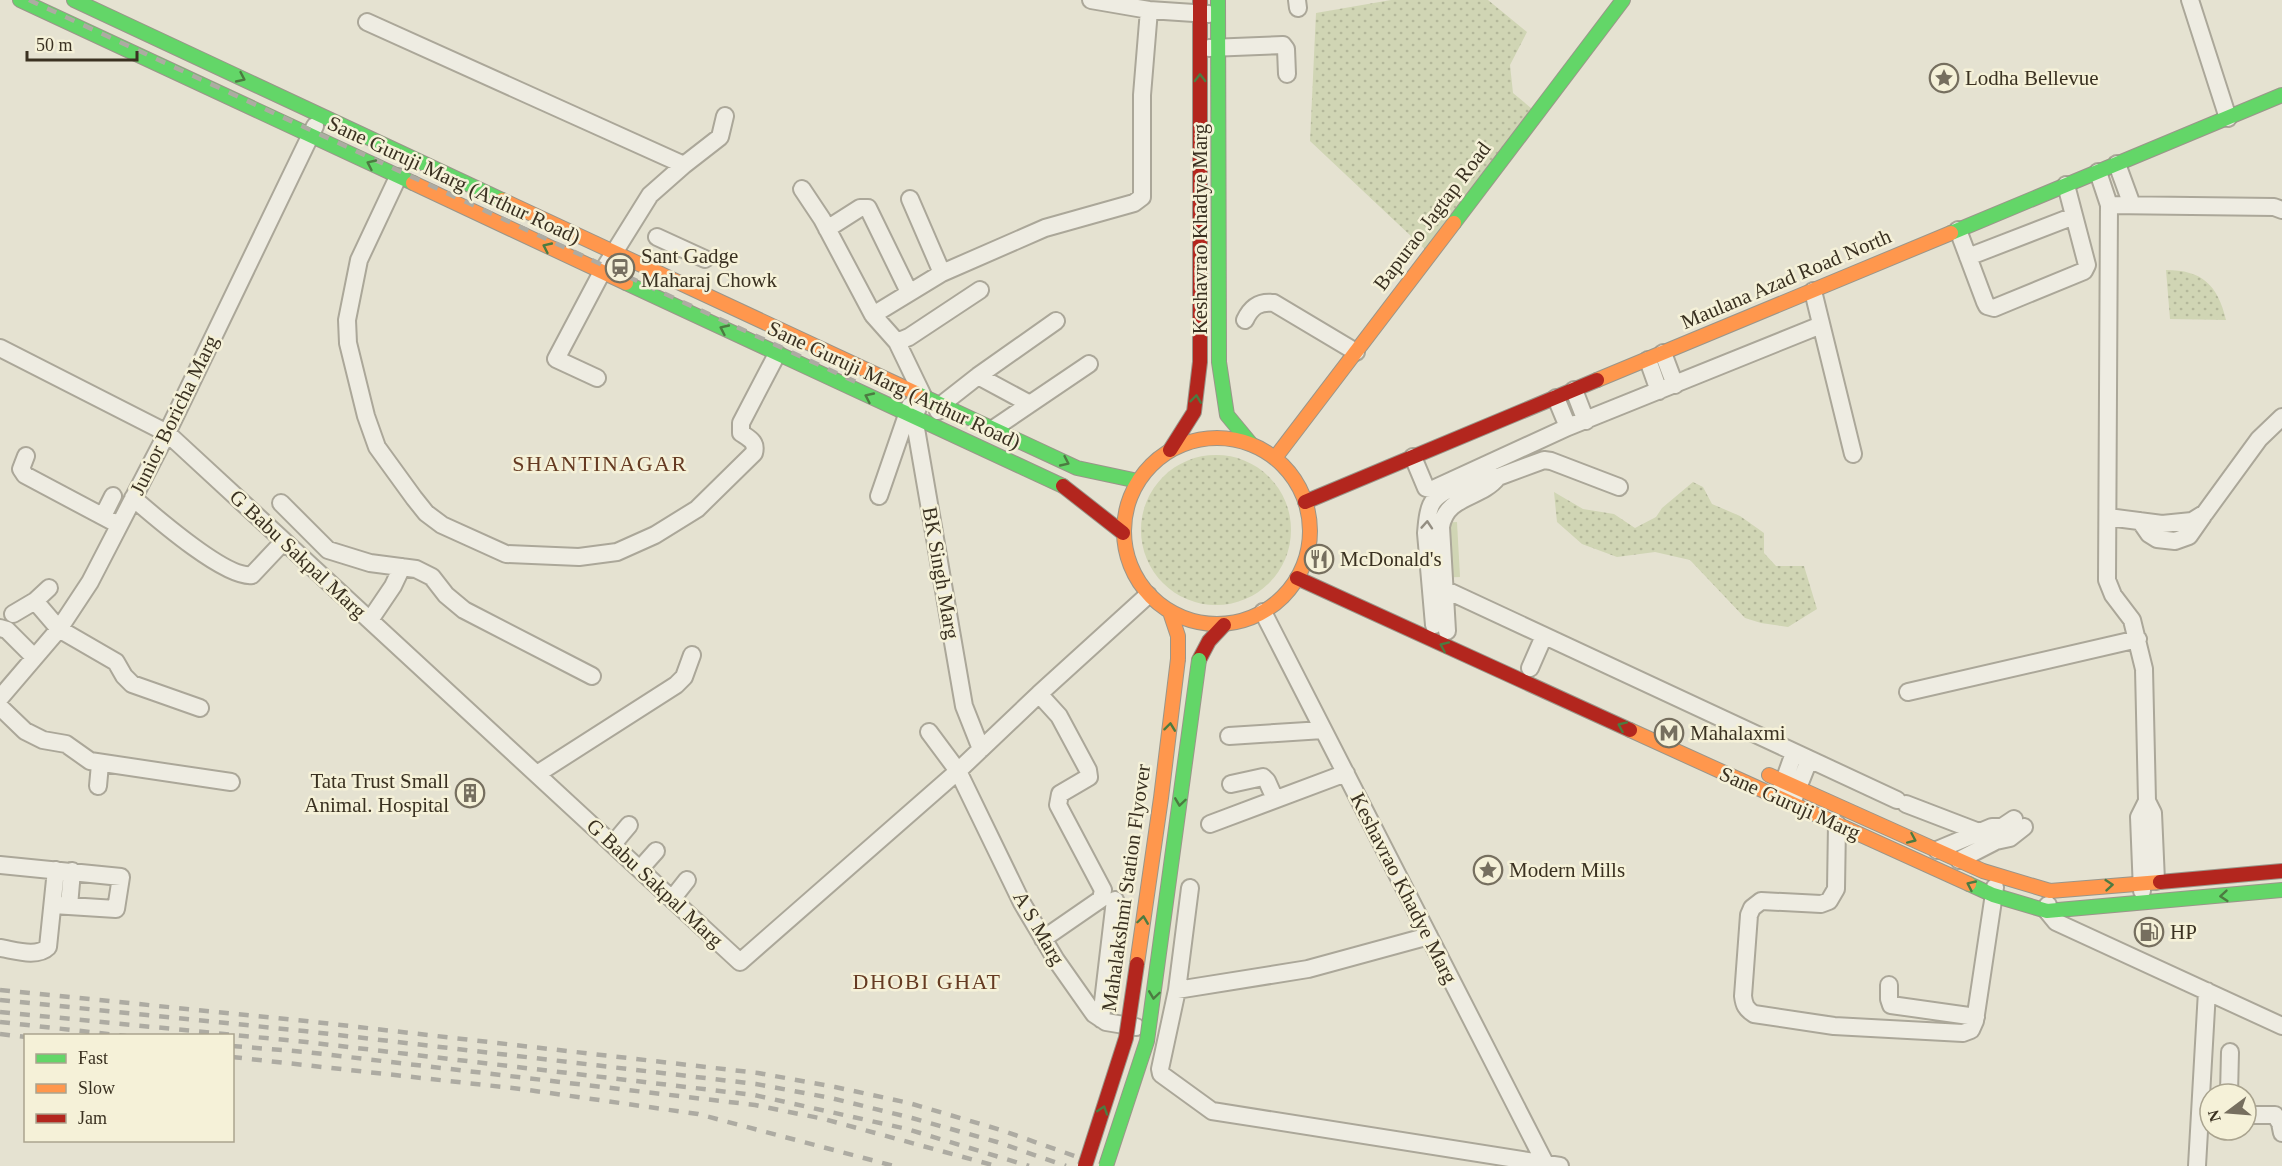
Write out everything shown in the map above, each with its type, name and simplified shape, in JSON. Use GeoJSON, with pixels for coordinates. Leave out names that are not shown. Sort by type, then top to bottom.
{"type":"FeatureCollection","features":[{"type":"Feature","properties":{"kind":"main road","name":"Sane Guruji Marg (Arthur Road)"},"geometry":{"type":"LineString","coordinates":[[20,0],[1025,469],[1066,489],[1124,533]]}},
{"type":"Feature","properties":{"kind":"main road","name":"Sane Guruji Marg (Arthur Road)"},"geometry":{"type":"LineString","coordinates":[[74,0],[1077,468],[1138,481]]}},
{"type":"Feature","properties":{"kind":"main road","name":"Bapurao Jagtap Road"},"geometry":{"type":"LineString","coordinates":[[1275,458],[1623,0]]}},
{"type":"Feature","properties":{"kind":"main road","name":"Keshavrao Khadye Marg"},"geometry":{"type":"LineString","coordinates":[[1170,450],[1194,412],[1200,362],[1200,7]]}},
{"type":"Feature","properties":{"kind":"main road","name":"Keshavrao Khadye Marg"},"geometry":{"type":"LineString","coordinates":[[1218,7],[1219,362],[1227,415],[1251,444]]}},
{"type":"Feature","properties":{"kind":"main road"},"geometry":{"type":"LineString","coordinates":[[114,44],[122,22]]}},
{"type":"Feature","properties":{"kind":"main road"},"geometry":{"type":"LineString","coordinates":[[208,88],[218,67]]}},
{"type":"Feature","properties":{"kind":"main road","name":"Maulana Azad Road North"},"geometry":{"type":"LineString","coordinates":[[1305,502],[2282,95]]}},
{"type":"Feature","properties":{"kind":"main road"},"geometry":{"type":"LineString","coordinates":[[279,121],[289,100]]}},
{"type":"Feature","properties":{"kind":"main road"},"geometry":{"type":"LineString","coordinates":[[964,441],[974,420]]}},
{"type":"Feature","properties":{"kind":"main road"},"geometry":{"type":"LineString","coordinates":[[1224,438],[1251,444],[1275,458],[1291,475],[1305,502],[1310,519],[1308,566],[1282,598],[1263,612],[1224,625],[1196,622],[1170,612],[1148,595],[1130,564],[1124,533],[1127,506],[1138,481],[1152,464],[1170,450],[1196,440],[1224,438]]}},
{"type":"Feature","properties":{"kind":"main road"},"geometry":{"type":"LineString","coordinates":[[1025,469],[1034,448]]}},
{"type":"Feature","properties":{"kind":"main road","name":"Sane Guruji Marg"},"geometry":{"type":"LineString","coordinates":[[1297,578],[1693,759],[1937,850],[1998,876],[2050,891]]}},
{"type":"Feature","properties":{"kind":"main road"},"geometry":{"type":"LineString","coordinates":[[1341,583],[1435,625]]}},
{"type":"Feature","properties":{"kind":"main road","name":"Mahalakshmi Station Flyover"},"geometry":{"type":"LineString","coordinates":[[1085,1166],[1126,1038],[1161,798],[1178,659],[1178,636],[1170,612]]}},
{"type":"Feature","properties":{"kind":"main road","name":"Mahalakshmi Station Flyover"},"geometry":{"type":"LineString","coordinates":[[1106,1166],[1147,1041],[1199,660],[1209,641],[1224,625]]}},
{"type":"Feature","properties":{"kind":"main road"},"geometry":{"type":"LineString","coordinates":[[1530,668],[1535,687]]}},
{"type":"Feature","properties":{"kind":"main road"},"geometry":{"type":"LineString","coordinates":[[1601,717],[1607,703]]}},
{"type":"Feature","properties":{"kind":"main road"},"geometry":{"type":"LineString","coordinates":[[1693,759],[1700,744]]}},
{"type":"Feature","properties":{"kind":"main road","name":"Sane Guruji Marg"},"geometry":{"type":"LineString","coordinates":[[1752,767],[1837,824],[1993,895],[2047,911]]}},
{"type":"Feature","properties":{"kind":"main road"},"geometry":{"type":"LineString","coordinates":[[2050,891],[2282,871]]}},
{"type":"Feature","properties":{"kind":"main road"},"geometry":{"type":"LineString","coordinates":[[2047,911],[2282,890]]}},
{"type":"Feature","properties":{"kind":"street"},"geometry":{"type":"LineString","coordinates":[[1091,0],[1149,10],[1218,7]]}},
{"type":"Feature","properties":{"kind":"street"},"geometry":{"type":"LineString","coordinates":[[2190,0],[2228,118]]}},
{"type":"Feature","properties":{"kind":"street"},"geometry":{"type":"LineString","coordinates":[[873,315],[942,273],[1045,228],[1134,203],[1142,197],[1142,95],[1149,10]]}},
{"type":"Feature","properties":{"kind":"street"},"geometry":{"type":"LineString","coordinates":[[367,22],[684,165]]}},
{"type":"Feature","properties":{"kind":"street"},"geometry":{"type":"LineString","coordinates":[[1200,49],[1283,45],[1286,49],[1287,74]]}},
{"type":"Feature","properties":{"kind":"street","name":"Junior Boricha Marg"},"geometry":{"type":"LineString","coordinates":[[0,698],[59,629],[90,582],[167,433],[320,115]]}},
{"type":"Feature","properties":{"kind":"street"},"geometry":{"type":"LineString","coordinates":[[597,378],[556,359],[602,272],[650,195],[720,137],[725,116]]}},
{"type":"Feature","properties":{"kind":"street"},"geometry":{"type":"LineString","coordinates":[[2117,164],[2132,205]]}},
{"type":"Feature","properties":{"kind":"street"},"geometry":{"type":"LineString","coordinates":[[2098,172],[2109,205],[2108,580],[2113,595],[2132,620],[2144,669],[2147,801],[2139,817],[2149,882],[2142,903]]}},
{"type":"Feature","properties":{"kind":"street"},"geometry":{"type":"LineString","coordinates":[[398,177],[359,260],[348,321],[348,343],[366,416],[377,447],[426,513],[442,525],[466,537],[506,554],[579,557],[617,552],[656,534],[697,509],[754,453],[756,447],[753,441],[741,433],[741,423],[777,354]]}},
{"type":"Feature","properties":{"kind":"street"},"geometry":{"type":"LineString","coordinates":[[1958,230],[1987,306],[1994,308],[2084,271],[2087,265],[2066,185]]}},
{"type":"Feature","properties":{"kind":"street"},"geometry":{"type":"LineString","coordinates":[[802,189],[827,229],[873,315],[897,342],[919,394],[879,496]]}},
{"type":"Feature","properties":{"kind":"street"},"geometry":{"type":"LineString","coordinates":[[910,199],[942,273]]}},
{"type":"Feature","properties":{"kind":"street"},"geometry":{"type":"LineString","coordinates":[[2109,205],[2274,207],[2282,210]]}},
{"type":"Feature","properties":{"kind":"street"},"geometry":{"type":"LineString","coordinates":[[827,229],[861,208],[868,207],[909,292]]}},
{"type":"Feature","properties":{"kind":"street"},"geometry":{"type":"LineString","coordinates":[[1968,257],[2074,216]]}},
{"type":"Feature","properties":{"kind":"street"},"geometry":{"type":"LineString","coordinates":[[657,237],[700,257],[683,284]]}},
{"type":"Feature","properties":{"kind":"street"},"geometry":{"type":"LineString","coordinates":[[897,342],[909,337],[980,290]]}},
{"type":"Feature","properties":{"kind":"street"},"geometry":{"type":"LineString","coordinates":[[1813,291],[1853,454]]}},
{"type":"Feature","properties":{"kind":"street"},"geometry":{"type":"LineString","coordinates":[[1245,320],[1257,304],[1274,303],[1356,352]]}},
{"type":"Feature","properties":{"kind":"street"},"geometry":{"type":"LineString","coordinates":[[932,426],[941,405],[1056,321]]}},
{"type":"Feature","properties":{"kind":"street"},"geometry":{"type":"LineString","coordinates":[[1413,457],[1426,488],[1431,489],[1568,427],[1821,325]]}},
{"type":"Feature","properties":{"kind":"street","name":"G Babu Sakpal Marg"},"geometry":{"type":"LineString","coordinates":[[0,348],[167,433],[740,962],[958,771],[1148,595]]}},
{"type":"Feature","properties":{"kind":"street"},"geometry":{"type":"LineString","coordinates":[[1655,356],[1675,385]]}},
{"type":"Feature","properties":{"kind":"street"},"geometry":{"type":"LineString","coordinates":[[1655,356],[1659,391]]}},
{"type":"Feature","properties":{"kind":"street"},"geometry":{"type":"LineString","coordinates":[[993,429],[1089,364]]}},
{"type":"Feature","properties":{"kind":"street"},"geometry":{"type":"LineString","coordinates":[[978,376],[1030,404]]}},
{"type":"Feature","properties":{"kind":"street"},"geometry":{"type":"LineString","coordinates":[[1574,390],[1586,421]]}},
{"type":"Feature","properties":{"kind":"street"},"geometry":{"type":"LineString","coordinates":[[1556,398],[1568,427]]}},
{"type":"Feature","properties":{"kind":"street","name":"BK Singh Marg"},"geometry":{"type":"LineString","coordinates":[[910,416],[964,706],[981,749]]}},
{"type":"Feature","properties":{"kind":"street"},"geometry":{"type":"LineString","coordinates":[[2108,518],[2162,525],[2192,521],[2205,513],[2259,439],[2282,417]]}},
{"type":"Feature","properties":{"kind":"street"},"geometry":{"type":"LineString","coordinates":[[26,456],[21,469],[25,475],[119,525]]}},
{"type":"Feature","properties":{"kind":"street"},"geometry":{"type":"LineString","coordinates":[[1435,625],[1426,533],[1431,504],[1445,491],[1486,476],[1498,477],[1544,460],[1618,487]]}},
{"type":"Feature","properties":{"kind":"street"},"geometry":{"type":"LineString","coordinates":[[1435,625],[1444,589],[1441,527],[1445,512],[1453,504],[1492,485],[1498,477]]}},
{"type":"Feature","properties":{"kind":"street"},"geometry":{"type":"LineString","coordinates":[[103,516],[113,496]]}},
{"type":"Feature","properties":{"kind":"street"},"geometry":{"type":"LineString","coordinates":[[133,498],[182,540],[236,573],[247,576],[254,572],[284,541]]}},
{"type":"Feature","properties":{"kind":"street"},"geometry":{"type":"LineString","coordinates":[[281,503],[328,550],[370,563],[416,569],[432,577],[446,595],[464,610],[592,676]]}},
{"type":"Feature","properties":{"kind":"street"},"geometry":{"type":"LineString","coordinates":[[314,568],[328,550]]}},
{"type":"Feature","properties":{"kind":"street"},"geometry":{"type":"LineString","coordinates":[[370,620],[393,586],[402,567]]}},
{"type":"Feature","properties":{"kind":"street"},"geometry":{"type":"LineString","coordinates":[[12,614],[35,601],[49,588]]}},
{"type":"Feature","properties":{"kind":"street"},"geometry":{"type":"LineString","coordinates":[[1444,589],[1802,756],[1979,832]]}},
{"type":"Feature","properties":{"kind":"street"},"geometry":{"type":"LineString","coordinates":[[35,601],[59,629],[116,662],[132,684],[200,708]]}},
{"type":"Feature","properties":{"kind":"street","name":"Keshavrao Khadye Marg"},"geometry":{"type":"LineString","coordinates":[[1263,612],[1429,936],[1553,1164]]}},
{"type":"Feature","properties":{"kind":"street"},"geometry":{"type":"LineString","coordinates":[[0,628],[8,630],[34,657]]}},
{"type":"Feature","properties":{"kind":"street"},"geometry":{"type":"LineString","coordinates":[[1530,668],[1544,636]]}},
{"type":"Feature","properties":{"kind":"street"},"geometry":{"type":"LineString","coordinates":[[1908,692],[2138,639]]}},
{"type":"Feature","properties":{"kind":"street"},"geometry":{"type":"LineString","coordinates":[[537,774],[676,685],[684,677],[692,655]]}},
{"type":"Feature","properties":{"kind":"street"},"geometry":{"type":"LineString","coordinates":[[1039,694],[1059,716],[1088,770],[1089,777],[1060,794],[1058,805],[1103,890],[1101,899],[1043,939]]}},
{"type":"Feature","properties":{"kind":"street"},"geometry":{"type":"LineString","coordinates":[[0,707],[25,731],[43,740],[66,744],[81,756],[100,764],[231,782]]}},
{"type":"Feature","properties":{"kind":"street"},"geometry":{"type":"LineString","coordinates":[[1229,736],[1323,730]]}},
{"type":"Feature","properties":{"kind":"street","name":"A S Marg"},"geometry":{"type":"LineString","coordinates":[[929,732],[958,771],[1022,903],[1043,939],[1094,1014],[1101,1018]]}},
{"type":"Feature","properties":{"kind":"street"},"geometry":{"type":"LineString","coordinates":[[1788,793],[1802,756]]}},
{"type":"Feature","properties":{"kind":"street"},"geometry":{"type":"LineString","coordinates":[[98,786],[100,764]]}},
{"type":"Feature","properties":{"kind":"street"},"geometry":{"type":"LineString","coordinates":[[1210,824],[1346,773]]}},
{"type":"Feature","properties":{"kind":"street"},"geometry":{"type":"LineString","coordinates":[[1231,784],[1263,777],[1275,799]]}},
{"type":"Feature","properties":{"kind":"street"},"geometry":{"type":"LineString","coordinates":[[1937,850],[1992,827],[2019,823],[2010,838],[1996,841],[1959,860]]}},
{"type":"Feature","properties":{"kind":"street"},"geometry":{"type":"LineString","coordinates":[[1837,824],[1836,889],[1829,901],[1821,904],[1761,901],[1752,908],[1749,915],[1743,996],[1748,1010],[1754,1014],[1834,1026],[1963,1033],[1971,1030],[1976,1017],[1993,895],[1998,876]]}},
{"type":"Feature","properties":{"kind":"street"},"geometry":{"type":"LineString","coordinates":[[613,844],[628,825]]}},
{"type":"Feature","properties":{"kind":"street"},"geometry":{"type":"LineString","coordinates":[[640,869],[656,851]]}},
{"type":"Feature","properties":{"kind":"street"},"geometry":{"type":"LineString","coordinates":[[0,865],[121,877],[116,909],[61,905]]}},
{"type":"Feature","properties":{"kind":"street"},"geometry":{"type":"LineString","coordinates":[[0,948],[36,952],[44,950],[50,942],[61,905],[64,870]]}},
{"type":"Feature","properties":{"kind":"street"},"geometry":{"type":"LineString","coordinates":[[672,899],[687,880]]}},
{"type":"Feature","properties":{"kind":"street"},"geometry":{"type":"LineString","coordinates":[[1190,888],[1177,990],[1167,1032],[1161,1074],[1212,1111],[1553,1164]]}},
{"type":"Feature","properties":{"kind":"street"},"geometry":{"type":"LineString","coordinates":[[2047,911],[2050,891]]}},
{"type":"Feature","properties":{"kind":"street"},"geometry":{"type":"LineString","coordinates":[[1115,900],[1101,1018],[1106,1022],[1167,1032]]}},
{"type":"Feature","properties":{"kind":"street","name":"Sane Guruji Marg"},"geometry":{"type":"LineString","coordinates":[[2047,911],[2056,922],[2282,1026]]}},
{"type":"Feature","properties":{"kind":"street"},"geometry":{"type":"LineString","coordinates":[[1177,990],[1308,969],[1429,936]]}},
{"type":"Feature","properties":{"kind":"street"},"geometry":{"type":"LineString","coordinates":[[1889,985],[1888,999],[1891,1005],[1976,1017]]}},
{"type":"Feature","properties":{"kind":"street"},"geometry":{"type":"LineString","coordinates":[[2205,1082],[2206,991]]}},
{"type":"Feature","properties":{"kind":"street"},"geometry":{"type":"LineString","coordinates":[[2229,1082],[2230,1052]]}},
{"type":"Feature","properties":{"kind":"street"},"geometry":{"type":"LineString","coordinates":[[2258,1115],[2275,1115],[2282,1133]]}},
{"type":"Feature","properties":{"kind":"street"},"geometry":{"type":"LineString","coordinates":[[2197,1166],[2201,1142]]}},
{"type":"Feature","properties":{"kind":"green space"},"geometry":{"type":"Polygon","coordinates":[[[1391,0],[1488,0],[1527,32],[1510,65],[1513,93],[1537,113],[1430,254],[1310,141],[1316,13],[1391,0]]]}},
{"type":"Feature","properties":{"kind":"green space"},"geometry":{"type":"Polygon","coordinates":[[[2166,270],[2189,273],[2206,282],[2218,297],[2226,320],[2170,319],[2166,270]]]}},
{"type":"Feature","properties":{"kind":"green space"},"geometry":{"type":"Polygon","coordinates":[[[1216,455],[1245,461],[1269,477],[1285,501],[1291,530],[1285,559],[1269,583],[1245,599],[1216,605],[1187,599],[1163,583],[1147,559],[1141,530],[1147,501],[1163,477],[1187,461],[1216,455]]]}},
{"type":"Feature","properties":{"kind":"green space"},"geometry":{"type":"Polygon","coordinates":[[[1693,482],[1703,487],[1712,504],[1740,516],[1764,533],[1764,553],[1776,566],[1804,566],[1817,609],[1788,627],[1745,618],[1690,560],[1655,552],[1617,557],[1582,544],[1557,522],[1554,492],[1583,509],[1614,514],[1635,528],[1656,517],[1662,508],[1693,482]]]}},
{"type":"Feature","properties":{"kind":"green space"},"geometry":{"type":"Polygon","coordinates":[[[1457,522],[1460,577],[1435,578],[1431,523],[1457,522]]]}},
{"type":"Feature","properties":{"kind":"railway"},"geometry":{"type":"LineString","coordinates":[[29,0],[856,382]]}},
{"type":"Feature","properties":{"kind":"railway"},"geometry":{"type":"LineString","coordinates":[[0,990],[306,1021],[758,1073],[909,1103],[1001,1130],[1103,1166]]}},
{"type":"Feature","properties":{"kind":"railway"},"geometry":{"type":"LineString","coordinates":[[0,1000],[304,1031],[756,1084],[831,1098],[912,1118],[997,1142],[1066,1166]]}},
{"type":"Feature","properties":{"kind":"railway"},"geometry":{"type":"LineString","coordinates":[[0,1012],[224,1034]]}},
{"type":"Feature","properties":{"kind":"railway"},"geometry":{"type":"LineString","coordinates":[[0,1022],[108,1034]]}},
{"type":"Feature","properties":{"kind":"railway"},"geometry":{"type":"LineString","coordinates":[[0,1034],[24,1037]]}},
{"type":"Feature","properties":{"kind":"railway"},"geometry":{"type":"LineString","coordinates":[[234,1035],[754,1095],[907,1129],[1029,1166]]}},
{"type":"Feature","properties":{"kind":"railway"},"geometry":{"type":"LineString","coordinates":[[234,1046],[306,1052],[755,1105],[824,1119],[996,1166]]}},
{"type":"Feature","properties":{"kind":"railway"},"geometry":{"type":"LineString","coordinates":[[234,1057],[521,1089],[698,1114],[894,1166]]}},
{"type":"Feature","properties":{"kind":"traffic: fast"},"geometry":{"type":"LineString","coordinates":[[20,0],[413,183]]}},
{"type":"Feature","properties":{"kind":"traffic: fast"},"geometry":{"type":"LineString","coordinates":[[74,0],[502,200]]}},
{"type":"Feature","properties":{"kind":"traffic: fast"},"geometry":{"type":"LineString","coordinates":[[1218,0],[1219,362],[1227,415],[1251,444]]}},
{"type":"Feature","properties":{"kind":"traffic: fast"},"geometry":{"type":"LineString","coordinates":[[1454,223],[1623,0]]}},
{"type":"Feature","properties":{"kind":"traffic: fast"},"geometry":{"type":"LineString","coordinates":[[1951,233],[2282,95]]}},
{"type":"Feature","properties":{"kind":"traffic: fast"},"geometry":{"type":"LineString","coordinates":[[626,283],[1063,486]]}},
{"type":"Feature","properties":{"kind":"traffic: fast"},"geometry":{"type":"LineString","coordinates":[[916,393],[1077,468],[1138,481]]}},
{"type":"Feature","properties":{"kind":"traffic: fast"},"geometry":{"type":"LineString","coordinates":[[1106,1166],[1147,1041],[1199,660]]}},
{"type":"Feature","properties":{"kind":"traffic: fast"},"geometry":{"type":"LineString","coordinates":[[1969,884],[1993,895],[2047,911],[2282,890]]}},
{"type":"Feature","properties":{"kind":"traffic: slow"},"geometry":{"type":"LineString","coordinates":[[413,183],[626,283]]}},
{"type":"Feature","properties":{"kind":"traffic: slow"},"geometry":{"type":"LineString","coordinates":[[502,200],[916,393]]}},
{"type":"Feature","properties":{"kind":"traffic: slow"},"geometry":{"type":"LineString","coordinates":[[1275,458],[1454,223]]}},
{"type":"Feature","properties":{"kind":"traffic: slow"},"geometry":{"type":"LineString","coordinates":[[1597,380],[1951,233]]}},
{"type":"Feature","properties":{"kind":"traffic: slow"},"geometry":{"type":"LineString","coordinates":[[1217,438],[1253,445],[1283,465],[1303,495],[1310,531],[1303,567],[1283,597],[1253,617],[1217,624],[1181,617],[1151,597],[1131,567],[1124,531],[1131,495],[1151,465],[1181,445],[1217,438]]}},
{"type":"Feature","properties":{"kind":"traffic: slow"},"geometry":{"type":"LineString","coordinates":[[1170,612],[1178,636],[1178,659]]}},
{"type":"Feature","properties":{"kind":"traffic: slow"},"geometry":{"type":"LineString","coordinates":[[1137,964],[1178,659]]}},
{"type":"Feature","properties":{"kind":"traffic: slow"},"geometry":{"type":"LineString","coordinates":[[1630,730],[1969,884]]}},
{"type":"Feature","properties":{"kind":"traffic: slow"},"geometry":{"type":"LineString","coordinates":[[1769,775],[1983,871],[2050,891],[2160,882]]}},
{"type":"Feature","properties":{"kind":"traffic: jam"},"geometry":{"type":"LineString","coordinates":[[1170,450],[1194,412],[1200,362],[1200,0]]}},
{"type":"Feature","properties":{"kind":"traffic: jam"},"geometry":{"type":"LineString","coordinates":[[1305,502],[1597,380]]}},
{"type":"Feature","properties":{"kind":"traffic: jam"},"geometry":{"type":"LineString","coordinates":[[1063,486],[1123,533]]}},
{"type":"Feature","properties":{"kind":"traffic: jam"},"geometry":{"type":"LineString","coordinates":[[1297,578],[1630,730]]}},
{"type":"Feature","properties":{"kind":"traffic: jam"},"geometry":{"type":"LineString","coordinates":[[1199,660],[1209,641],[1224,625]]}},
{"type":"Feature","properties":{"kind":"traffic: jam"},"geometry":{"type":"LineString","coordinates":[[2160,882],[2282,871]]}},
{"type":"Feature","properties":{"kind":"traffic: jam"},"geometry":{"type":"LineString","coordinates":[[1085,1166],[1126,1038],[1137,964]]}},
{"type":"Feature","properties":{"kind":"place","name":"Lodha Bellevue"},"geometry":{"type":"Point","coordinates":[1944,78]}},
{"type":"Feature","properties":{"kind":"place","name":"Sant Gadge Maharaj Chowk"},"geometry":{"type":"Point","coordinates":[620,268]}},
{"type":"Feature","properties":{"kind":"place","name":"McDonald's"},"geometry":{"type":"Point","coordinates":[1319,559]}},
{"type":"Feature","properties":{"kind":"place","name":"Mahalaxmi"},"geometry":{"type":"Point","coordinates":[1669,733]}},
{"type":"Feature","properties":{"kind":"place","name":"Tata Trust Small Animal. Hospital"},"geometry":{"type":"Point","coordinates":[470,793]}},
{"type":"Feature","properties":{"kind":"place","name":"Modern Mills"},"geometry":{"type":"Point","coordinates":[1488,870]}},
{"type":"Feature","properties":{"kind":"place","name":"HP"},"geometry":{"type":"Point","coordinates":[2149,932]}},
{"type":"Feature","properties":{"kind":"district","name":"SHANTINAGAR"},"geometry":{"type":"Point","coordinates":[600,463]}},
{"type":"Feature","properties":{"kind":"district","name":"DHOBI GHAT"},"geometry":{"type":"Point","coordinates":[927,981]}}]}
